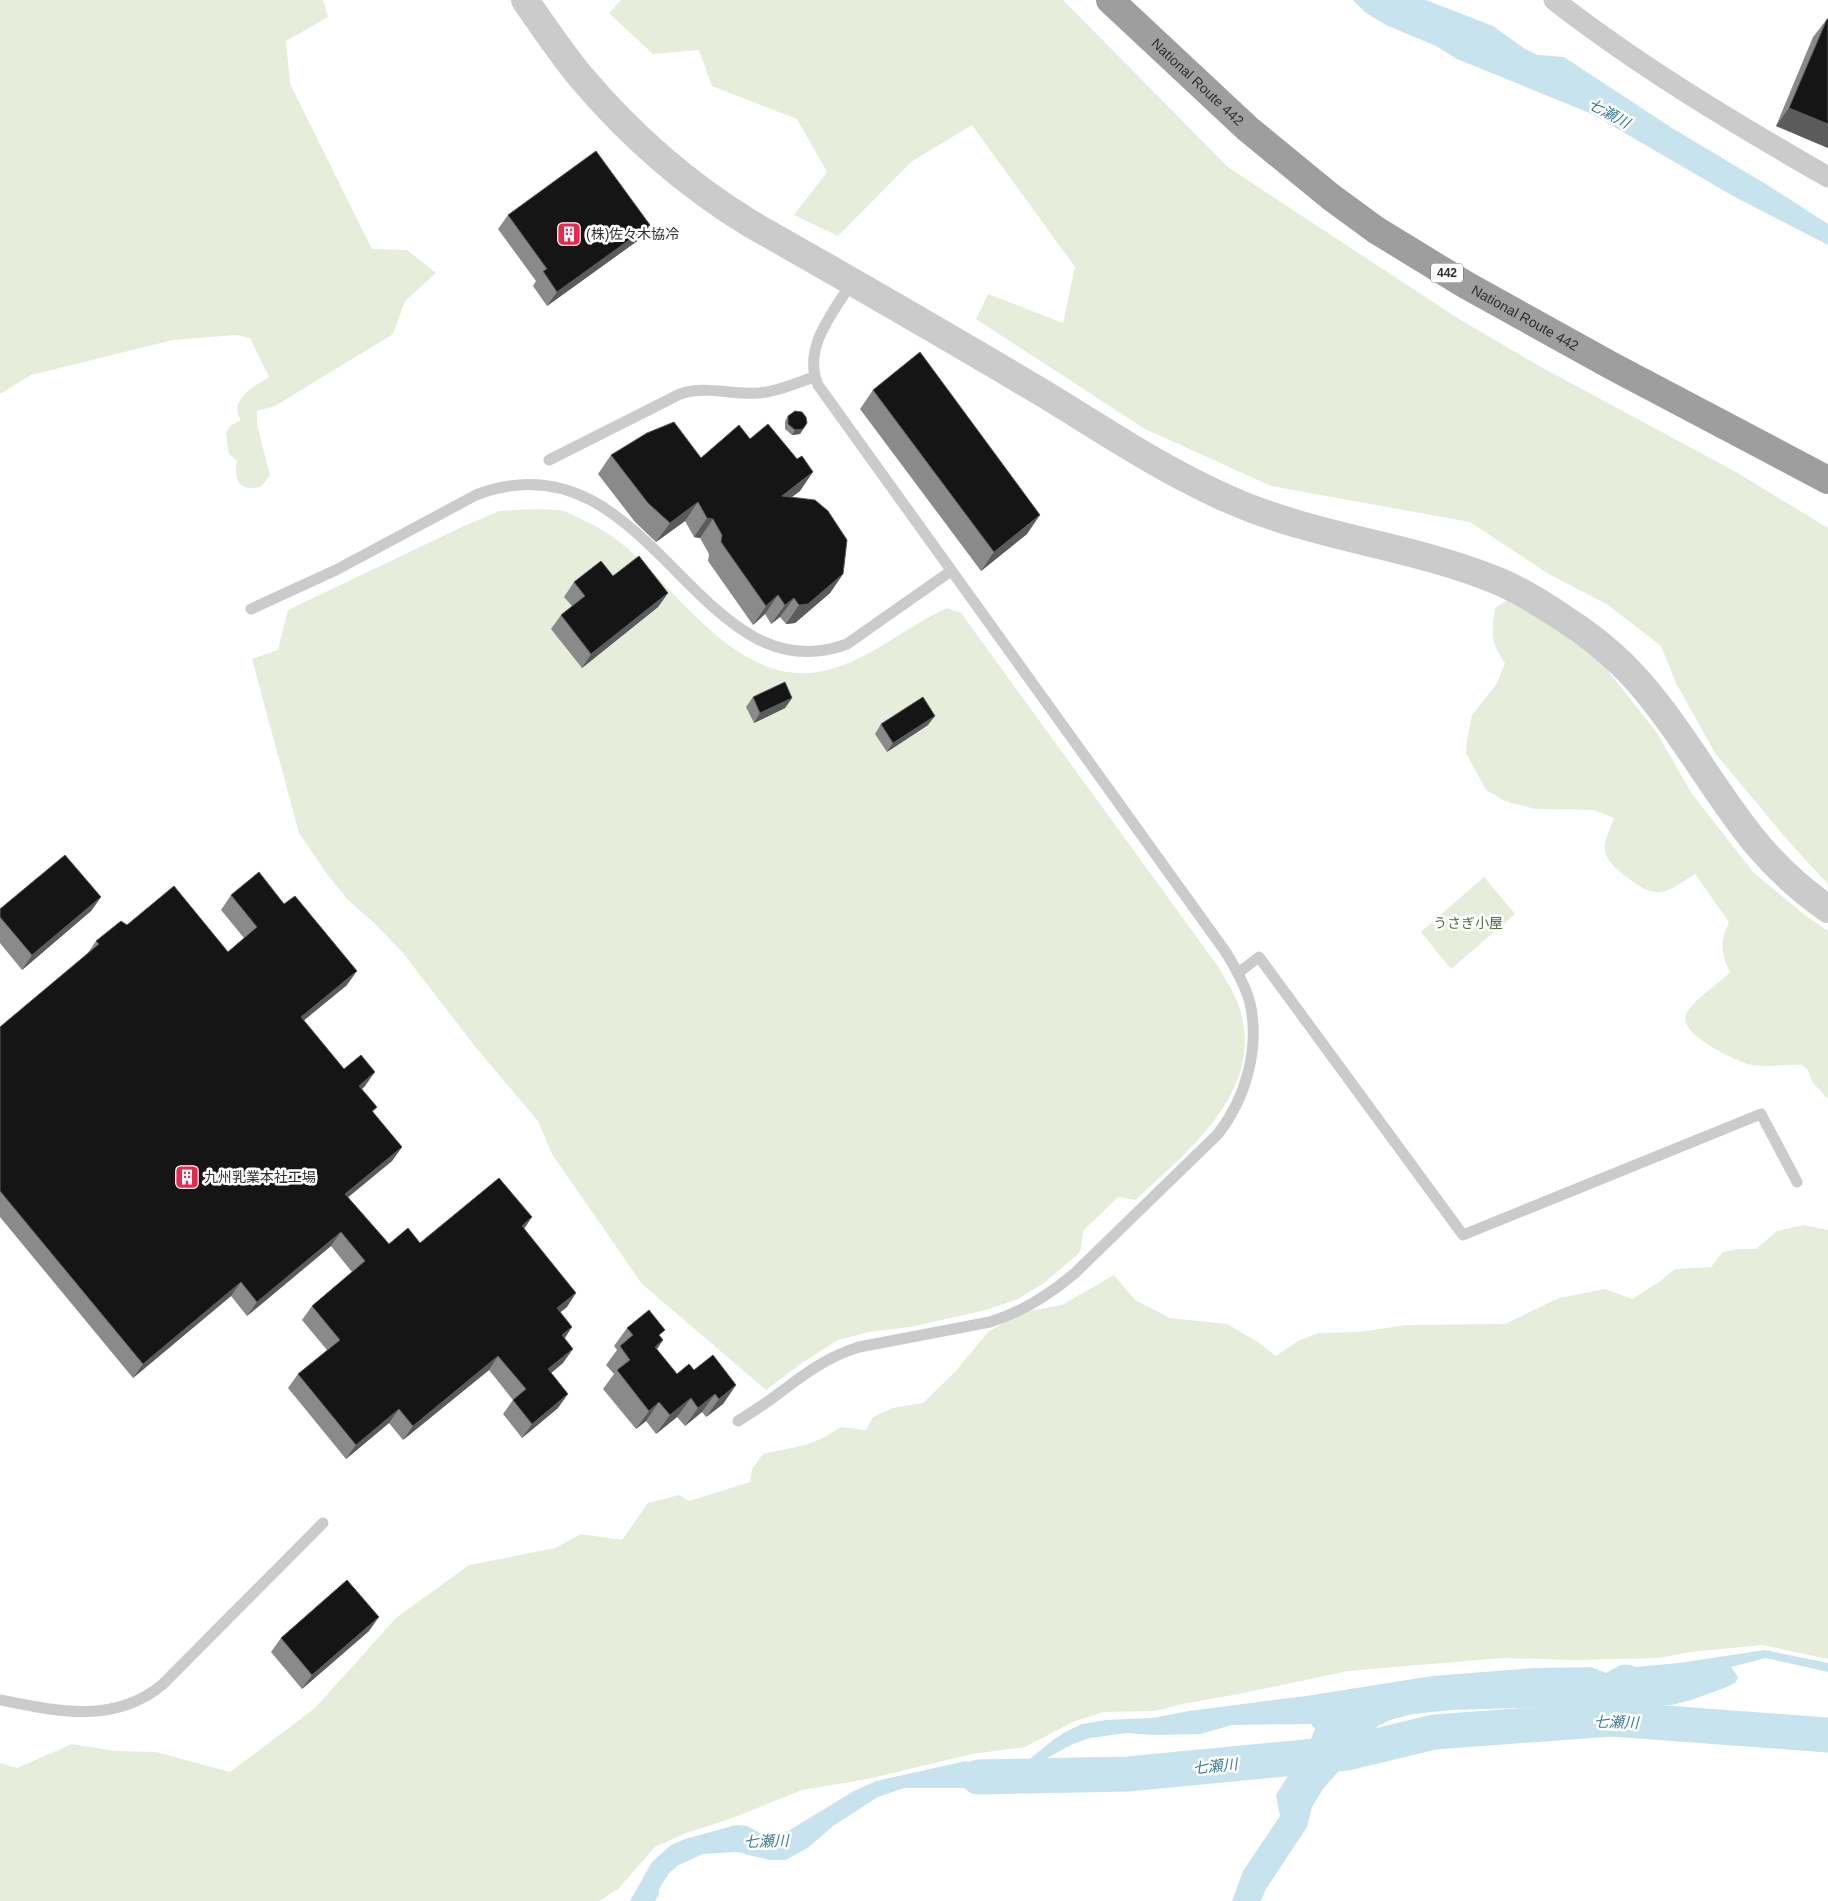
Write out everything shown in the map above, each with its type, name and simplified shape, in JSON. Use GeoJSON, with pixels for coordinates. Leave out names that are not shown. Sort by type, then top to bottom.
{"type":"FeatureCollection","features":[{"type":"Feature","properties":{"kind":"highway","name":"National Route 442"},"geometry":{"type":"LineString","coordinates":[[1110,0],[1248,128],[1331,197],[1376,230],[1466,285],[1612,366],[1828,480]]}},
{"type":"Feature","properties":{"kind":"street"},"geometry":{"type":"LineString","coordinates":[[525,0],[580,76],[614,114],[640,140],[672,167],[726,208],[959,343],[1148,457],[1212,492],[1288,522],[1441,561],[1479,574],[1513,588],[1552,610],[1585,633],[1633,675],[1660,706],[1754,841],[1783,873],[1828,909]]}},
{"type":"Feature","properties":{"kind":"street"},"geometry":{"type":"LineString","coordinates":[[1554,0],[1600,35],[1650,68],[1776,147],[1828,177]]}},
{"type":"Feature","properties":{"kind":"lane"},"geometry":{"type":"LineString","coordinates":[[738,1421],[820,1363],[840,1352],[990,1322],[1010,1316],[1035,1304],[1075,1273],[1218,1134],[1231,1116],[1242,1095],[1252,1046],[1252,1014],[1244,986],[1225,951],[834,410],[818,385],[814,377],[812,362],[815,347],[825,325],[852,282]]}},
{"type":"Feature","properties":{"kind":"lane"},"geometry":{"type":"LineString","coordinates":[[549,460],[687,391],[703,389],[760,393],[777,390],[814,377]]}},
{"type":"Feature","properties":{"kind":"lane"},"geometry":{"type":"LineString","coordinates":[[252,609],[336,570],[476,495],[492,489],[519,486],[555,486],[574,492],[603,507],[636,531],[738,629],[761,642],[788,650],[816,652],[830,650],[847,644],[951,572]]}},
{"type":"Feature","properties":{"kind":"lane"},"geometry":{"type":"LineString","coordinates":[[1238,973],[1259,957],[1463,1235],[1761,1114],[1797,1182]]}},
{"type":"Feature","properties":{"kind":"lane"},"geometry":{"type":"LineString","coordinates":[[0,1700],[57,1711],[86,1712],[114,1708],[142,1699],[163,1684],[323,1523]]}},
{"type":"Feature","properties":{"kind":"green space"},"geometry":{"type":"Polygon","coordinates":[[[0,0],[323,0],[328,17],[286,41],[290,84],[372,249],[407,250],[436,273],[405,301],[393,334],[275,406],[257,411],[257,425],[270,475],[262,486],[249,488],[240,484],[236,474],[237,461],[229,454],[226,433],[230,426],[241,420],[238,406],[244,394],[269,377],[250,338],[236,335],[173,340],[31,375],[0,394],[0,0]]]}},
{"type":"Feature","properties":{"kind":"green space"},"geometry":{"type":"Polygon","coordinates":[[[621,0],[1063,0],[1229,168],[1459,319],[1541,367],[1736,472],[1828,528],[1828,884],[1790,843],[1715,753],[1676,683],[1661,646],[1608,605],[1547,573],[1470,522],[1271,486],[1143,428],[976,319],[988,294],[1063,323],[1075,267],[972,125],[911,162],[838,236],[794,215],[827,172],[797,119],[712,86],[699,50],[653,54],[609,13],[621,0]]]}},
{"type":"Feature","properties":{"kind":"green space"},"geometry":{"type":"Polygon","coordinates":[[[537,509],[564,511],[616,539],[647,566],[690,611],[738,652],[765,666],[793,673],[823,671],[856,660],[947,608],[961,613],[1217,965],[1235,996],[1240,1010],[1245,1046],[1240,1072],[1230,1097],[1196,1142],[1136,1200],[1118,1197],[1083,1231],[1079,1253],[1044,1283],[1018,1299],[986,1310],[910,1327],[869,1332],[838,1340],[802,1363],[766,1390],[642,1284],[552,1154],[538,1121],[477,1049],[403,953],[347,899],[299,833],[252,659],[278,650],[288,610],[499,511],[537,509]]]}},
{"type":"Feature","properties":{"kind":"green space"},"geometry":{"type":"Polygon","coordinates":[[[1509,599],[1557,626],[1606,668],[1657,733],[1692,794],[1754,873],[1805,915],[1828,931],[1828,1099],[1812,1082],[1808,1070],[1802,1065],[1763,1066],[1752,1065],[1734,1059],[1699,1038],[1686,1022],[1686,1015],[1689,1009],[1730,972],[1724,959],[1722,947],[1729,922],[1695,874],[1667,890],[1653,892],[1645,889],[1618,870],[1606,855],[1605,843],[1614,818],[1594,810],[1535,809],[1505,801],[1486,790],[1466,753],[1467,740],[1472,715],[1496,685],[1505,663],[1496,648],[1493,631],[1495,608],[1509,599]]]}},
{"type":"Feature","properties":{"kind":"green space","name":"うさぎ小屋"},"geometry":{"type":"Polygon","coordinates":[[[1484,877],[1515,914],[1451,969],[1421,932],[1484,877]]]}},
{"type":"Feature","properties":{"kind":"green space"},"geometry":{"type":"Polygon","coordinates":[[[1803,1225],[1828,1230],[1828,1659],[1762,1645],[1690,1652],[1659,1658],[1575,1660],[1503,1658],[1348,1671],[1155,1711],[1104,1712],[1075,1721],[1025,1747],[972,1754],[868,1779],[802,1790],[730,1819],[686,1833],[655,1847],[618,1889],[599,1901],[0,1901],[0,1763],[17,1768],[72,1744],[115,1751],[156,1752],[230,1772],[315,1708],[396,1618],[469,1565],[555,1548],[581,1534],[622,1540],[648,1503],[679,1495],[689,1501],[750,1482],[752,1469],[763,1454],[805,1445],[821,1439],[841,1427],[866,1430],[873,1417],[893,1408],[923,1403],[955,1372],[988,1332],[1024,1312],[1062,1305],[1114,1275],[1135,1300],[1170,1318],[1227,1324],[1258,1342],[1276,1356],[1298,1341],[1318,1333],[1359,1332],[1407,1325],[1505,1324],[1559,1298],[1605,1289],[1632,1299],[1659,1282],[1675,1269],[1711,1267],[1723,1252],[1738,1249],[1756,1249],[1777,1231],[1803,1225]]]}},
{"type":"Feature","properties":{"kind":"water"},"geometry":{"type":"Polygon","coordinates":[[[1353,0],[1426,0],[1493,26],[1525,49],[1538,55],[1564,57],[1672,128],[1828,224],[1828,245],[1733,196],[1592,114],[1457,59],[1436,46],[1386,25],[1366,13],[1353,0]]]}},
{"type":"Feature","properties":{"kind":"water"},"geometry":{"type":"Polygon","coordinates":[[[1765,1650],[1828,1663],[1828,1672],[1766,1658],[1731,1667],[1738,1677],[1736,1682],[1727,1687],[1672,1705],[1602,1709],[1580,1706],[1452,1710],[1413,1714],[1390,1720],[1378,1726],[1323,1789],[1312,1807],[1307,1827],[1266,1889],[1261,1901],[1232,1901],[1243,1871],[1280,1816],[1276,1795],[1310,1741],[1315,1729],[1311,1724],[1232,1725],[1200,1734],[1154,1735],[1127,1733],[1090,1738],[1073,1744],[1038,1763],[1031,1772],[1018,1782],[986,1788],[904,1788],[878,1797],[833,1826],[809,1847],[786,1860],[769,1860],[737,1852],[703,1854],[679,1865],[669,1873],[659,1889],[659,1894],[655,1901],[630,1901],[652,1862],[671,1845],[685,1839],[736,1825],[747,1826],[762,1834],[788,1831],[854,1791],[876,1781],[966,1761],[977,1766],[976,1776],[1026,1762],[1053,1740],[1082,1724],[1106,1720],[1152,1718],[1432,1676],[1535,1668],[1591,1667],[1606,1673],[1623,1665],[1635,1667],[1679,1663],[1765,1650]]]}},
{"type":"Feature","properties":{"kind":"building"},"geometry":{"type":"Polygon","coordinates":[[[1828,19],[1828,124],[1789,108],[1828,19]]]}},
{"type":"Feature","properties":{"kind":"building","name":"(株)佐々木協冷"},"geometry":{"type":"Polygon","coordinates":[[[596,151],[650,225],[557,292],[543,271],[547,269],[508,215],[596,151]]]}},
{"type":"Feature","properties":{"kind":"building"},"geometry":{"type":"Polygon","coordinates":[[[920,352],[1040,515],[994,552],[873,390],[920,352]]]}},
{"type":"Feature","properties":{"kind":"building"},"geometry":{"type":"Polygon","coordinates":[[[795,411],[802,412],[806,417],[807,423],[803,429],[795,430],[788,424],[788,416],[795,411]]]}},
{"type":"Feature","properties":{"kind":"building"},"geometry":{"type":"Polygon","coordinates":[[[674,422],[701,458],[739,425],[750,439],[768,424],[797,459],[802,456],[813,472],[782,496],[815,500],[828,511],[847,540],[843,574],[808,604],[799,605],[794,598],[785,605],[778,595],[766,606],[721,542],[722,535],[713,519],[707,518],[698,502],[670,523],[648,503],[611,455],[647,433],[674,422]]]}},
{"type":"Feature","properties":{"kind":"building"},"geometry":{"type":"Polygon","coordinates":[[[639,556],[668,593],[591,654],[561,615],[585,596],[574,582],[601,561],[613,576],[639,556]]]}},
{"type":"Feature","properties":{"kind":"building"},"geometry":{"type":"Polygon","coordinates":[[[785,682],[792,698],[760,713],[753,697],[785,682]]]}},
{"type":"Feature","properties":{"kind":"building"},"geometry":{"type":"Polygon","coordinates":[[[923,697],[935,716],[893,743],[881,724],[923,697]]]}},
{"type":"Feature","properties":{"kind":"building"},"geometry":{"type":"Polygon","coordinates":[[[65,855],[101,897],[32,955],[0,917],[0,909],[65,855]]]}},
{"type":"Feature","properties":{"kind":"building","name":"九州乳業本社工場"},"geometry":{"type":"Polygon","coordinates":[[[259,872],[284,904],[295,896],[357,971],[301,1017],[344,1069],[361,1055],[375,1072],[359,1086],[377,1107],[372,1111],[402,1147],[345,1194],[389,1244],[408,1228],[420,1243],[499,1178],[532,1217],[522,1226],[576,1293],[557,1308],[572,1327],[562,1335],[573,1349],[548,1369],[568,1394],[532,1424],[513,1400],[526,1389],[498,1356],[413,1426],[399,1409],[356,1445],[298,1374],[340,1340],[312,1306],[365,1261],[341,1232],[257,1302],[241,1282],[143,1364],[0,1191],[0,1027],[99,944],[96,941],[121,921],[127,925],[174,886],[228,952],[257,927],[231,895],[259,872]]]}},
{"type":"Feature","properties":{"kind":"building"},"geometry":{"type":"Polygon","coordinates":[[[649,1310],[665,1330],[659,1335],[663,1340],[655,1347],[677,1374],[689,1364],[694,1370],[713,1355],[736,1385],[719,1399],[715,1394],[698,1408],[691,1398],[670,1415],[659,1402],[649,1411],[617,1370],[630,1360],[620,1346],[633,1335],[627,1328],[649,1310]]]}},
{"type":"Feature","properties":{"kind":"building"},"geometry":{"type":"Polygon","coordinates":[[[347,1580],[379,1617],[312,1675],[281,1638],[347,1580]]]}},
{"type":"Feature","properties":{"kind":"waterway","name":"七瀬川"},"geometry":{"type":"LineString","coordinates":[[978,1777],[1128,1774],[1347,1753],[1434,1732],[1612,1719],[1828,1735]]}},
{"type":"Feature","properties":{"kind":"place","name":"(株)佐々木協冷"},"geometry":{"type":"Point","coordinates":[569,234]}},
{"type":"Feature","properties":{"kind":"place","name":"九州乳業本社工場"},"geometry":{"type":"Point","coordinates":[187,1177]}}]}
